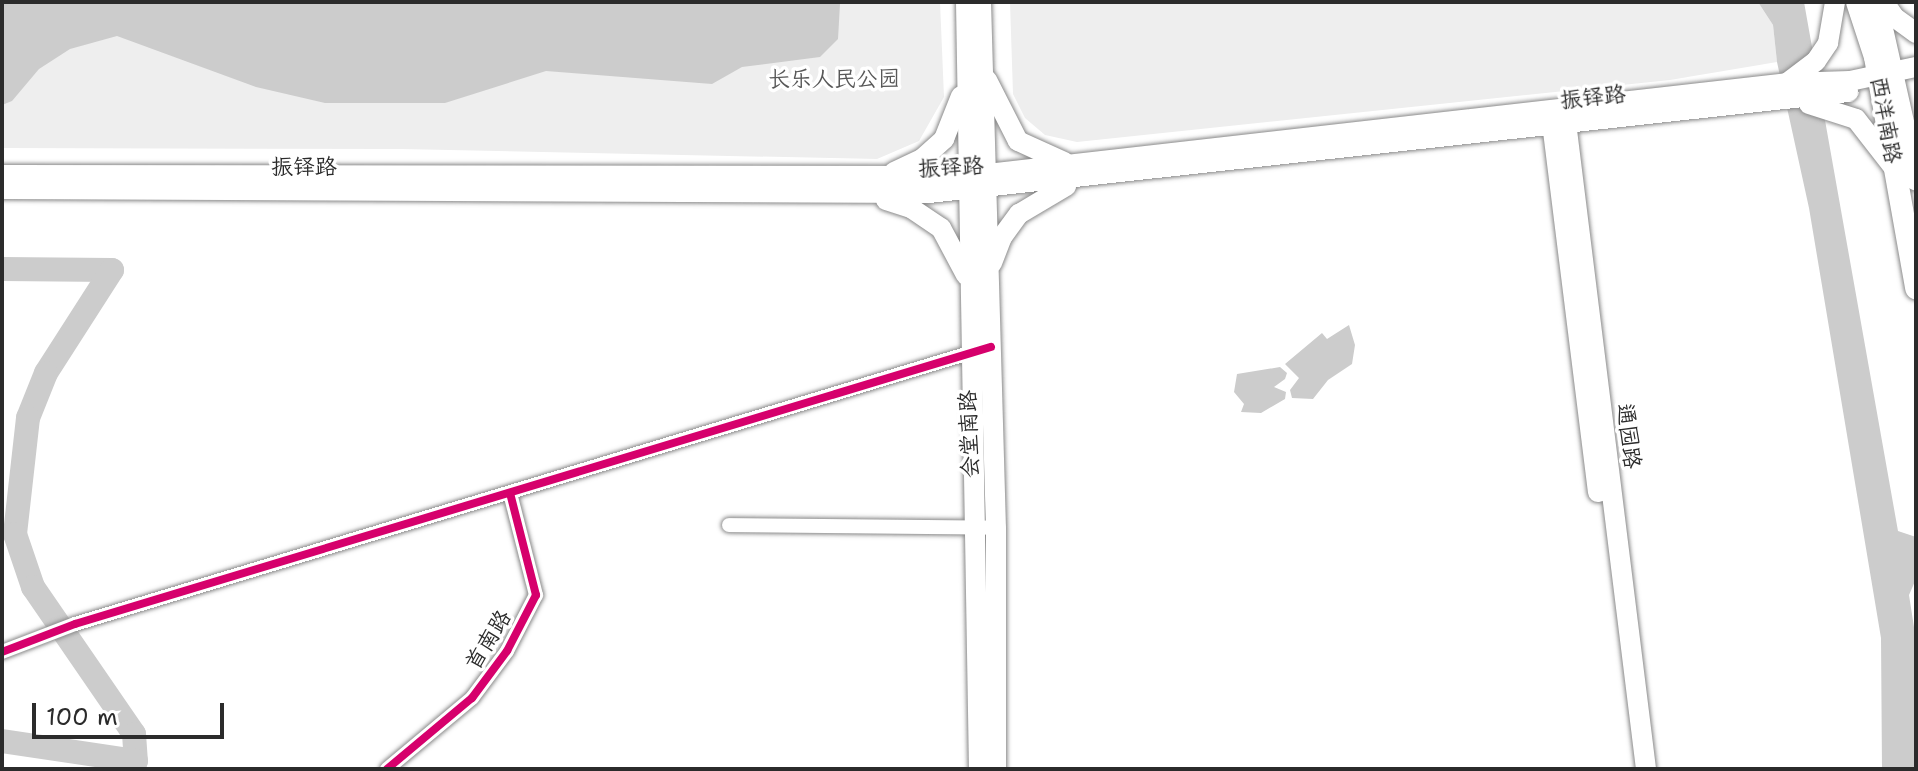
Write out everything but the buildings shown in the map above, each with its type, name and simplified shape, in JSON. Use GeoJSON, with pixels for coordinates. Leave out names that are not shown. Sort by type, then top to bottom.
{"type":"FeatureCollection","features":[{"type":"Feature","properties":{"kind":"main road","name":"会堂南路"},"geometry":{"type":"LineString","coordinates":[[966,2],[974,63],[985,528],[996,769]]}},
{"type":"Feature","properties":{"kind":"main road","name":"会堂南路"},"geometry":{"type":"LineString","coordinates":[[974,63],[981,2]]}},
{"type":"Feature","properties":{"kind":"main road"},"geometry":{"type":"LineString","coordinates":[[1835,2],[1828,43],[1788,92],[1846,112],[1908,170]]}},
{"type":"Feature","properties":{"kind":"main road","name":"西洋南路"},"geometry":{"type":"LineString","coordinates":[[1857,2],[1893,81]]}},
{"type":"Feature","properties":{"kind":"main road","name":"西洋南路"},"geometry":{"type":"LineString","coordinates":[[1876,2],[1908,170],[1916,288]]}},
{"type":"Feature","properties":{"kind":"main road"},"geometry":{"type":"LineString","coordinates":[[1884,2],[1916,33]]}},
{"type":"Feature","properties":{"kind":"main road"},"geometry":{"type":"LineString","coordinates":[[974,63],[1018,141],[1084,172]]}},
{"type":"Feature","properties":{"kind":"main road"},"geometry":{"type":"LineString","coordinates":[[859,184],[907,167],[944,139],[956,117],[974,63]]}},
{"type":"Feature","properties":{"kind":"main road","name":"振铎路"},"geometry":{"type":"LineString","coordinates":[[2,189],[977,183],[1893,81],[1916,67]]}},
{"type":"Feature","properties":{"kind":"main road","name":"通园路"},"geometry":{"type":"LineString","coordinates":[[1559,118],[1632,769]]}},
{"type":"Feature","properties":{"kind":"main road","name":"通园路"},"geometry":{"type":"LineString","coordinates":[[1559,118],[1646,769]]}},
{"type":"Feature","properties":{"kind":"main road"},"geometry":{"type":"LineString","coordinates":[[1908,170],[1916,135]]}},
{"type":"Feature","properties":{"kind":"main road"},"geometry":{"type":"LineString","coordinates":[[980,288],[998,246],[1016,218],[1084,172]]}},
{"type":"Feature","properties":{"kind":"main road","name":"振铎路"},"geometry":{"type":"LineString","coordinates":[[2,175],[859,184]]}},
{"type":"Feature","properties":{"kind":"main road"},"geometry":{"type":"LineString","coordinates":[[859,184],[932,221],[950,240],[980,288]]}},
{"type":"Feature","properties":{"kind":"main road","name":"会堂南路"},"geometry":{"type":"LineString","coordinates":[[979,769],[985,528]]}},
{"type":"Feature","properties":{"kind":"street"},"geometry":{"type":"LineString","coordinates":[[2,652],[75,624],[982,349]]}},
{"type":"Feature","properties":{"kind":"street","name":"首南路"},"geometry":{"type":"LineString","coordinates":[[387,769],[472,698],[507,651],[536,595],[510,493]]}},
{"type":"Feature","properties":{"kind":"street"},"geometry":{"type":"LineString","coordinates":[[729,525],[985,528]]}},
{"type":"Feature","properties":{"kind":"green space","name":"长乐人民公园"},"geometry":{"type":"Polygon","coordinates":[[[2,2],[940,2],[944,97],[919,141],[877,159],[401,149],[2,148],[2,2]]]}},
{"type":"Feature","properties":{"kind":"green space"},"geometry":{"type":"Polygon","coordinates":[[[1010,2],[1758,2],[1773,25],[1777,62],[1670,80],[1077,142],[1045,135],[1025,118],[1013,94],[1010,2]]]}},
{"type":"Feature","properties":{"kind":"shaded area"},"geometry":{"type":"Polygon","coordinates":[[[2,2],[840,4],[838,39],[820,57],[742,67],[712,84],[546,71],[445,103],[325,103],[256,87],[117,36],[70,49],[39,69],[12,101],[2,105],[2,2]]]}},
{"type":"Feature","properties":{"kind":"shaded area"},"geometry":{"type":"Polygon","coordinates":[[[1758,2],[1804,2],[1898,531],[1916,537],[1916,579],[1909,595],[1916,640],[1916,769],[1882,769],[1881,638],[1809,208],[1777,62],[1773,25],[1758,2]]]}},
{"type":"Feature","properties":{"kind":"shaded area"},"geometry":{"type":"Polygon","coordinates":[[[1349,325],[1355,345],[1352,364],[1328,380],[1313,399],[1292,398],[1290,390],[1299,378],[1285,364],[1322,333],[1327,339],[1349,325]]]}},
{"type":"Feature","properties":{"kind":"shaded area"},"geometry":{"type":"Polygon","coordinates":[[[1280,367],[1287,373],[1285,379],[1274,387],[1286,392],[1285,399],[1261,413],[1241,412],[1244,404],[1234,392],[1237,374],[1280,367]]]}},
{"type":"Feature","properties":{"kind":"waterway"},"geometry":{"type":"LineString","coordinates":[[2,269],[112,270],[46,373],[28,418],[15,534],[33,587],[134,734],[136,761],[2,741]]}},
{"type":"Feature","properties":{"kind":"cycle path"},"geometry":{"type":"LineString","coordinates":[[2,652],[75,624],[991,347]]}},
{"type":"Feature","properties":{"kind":"cycle path"},"geometry":{"type":"LineString","coordinates":[[387,769],[472,698],[507,651],[536,595],[510,493]]}}]}
